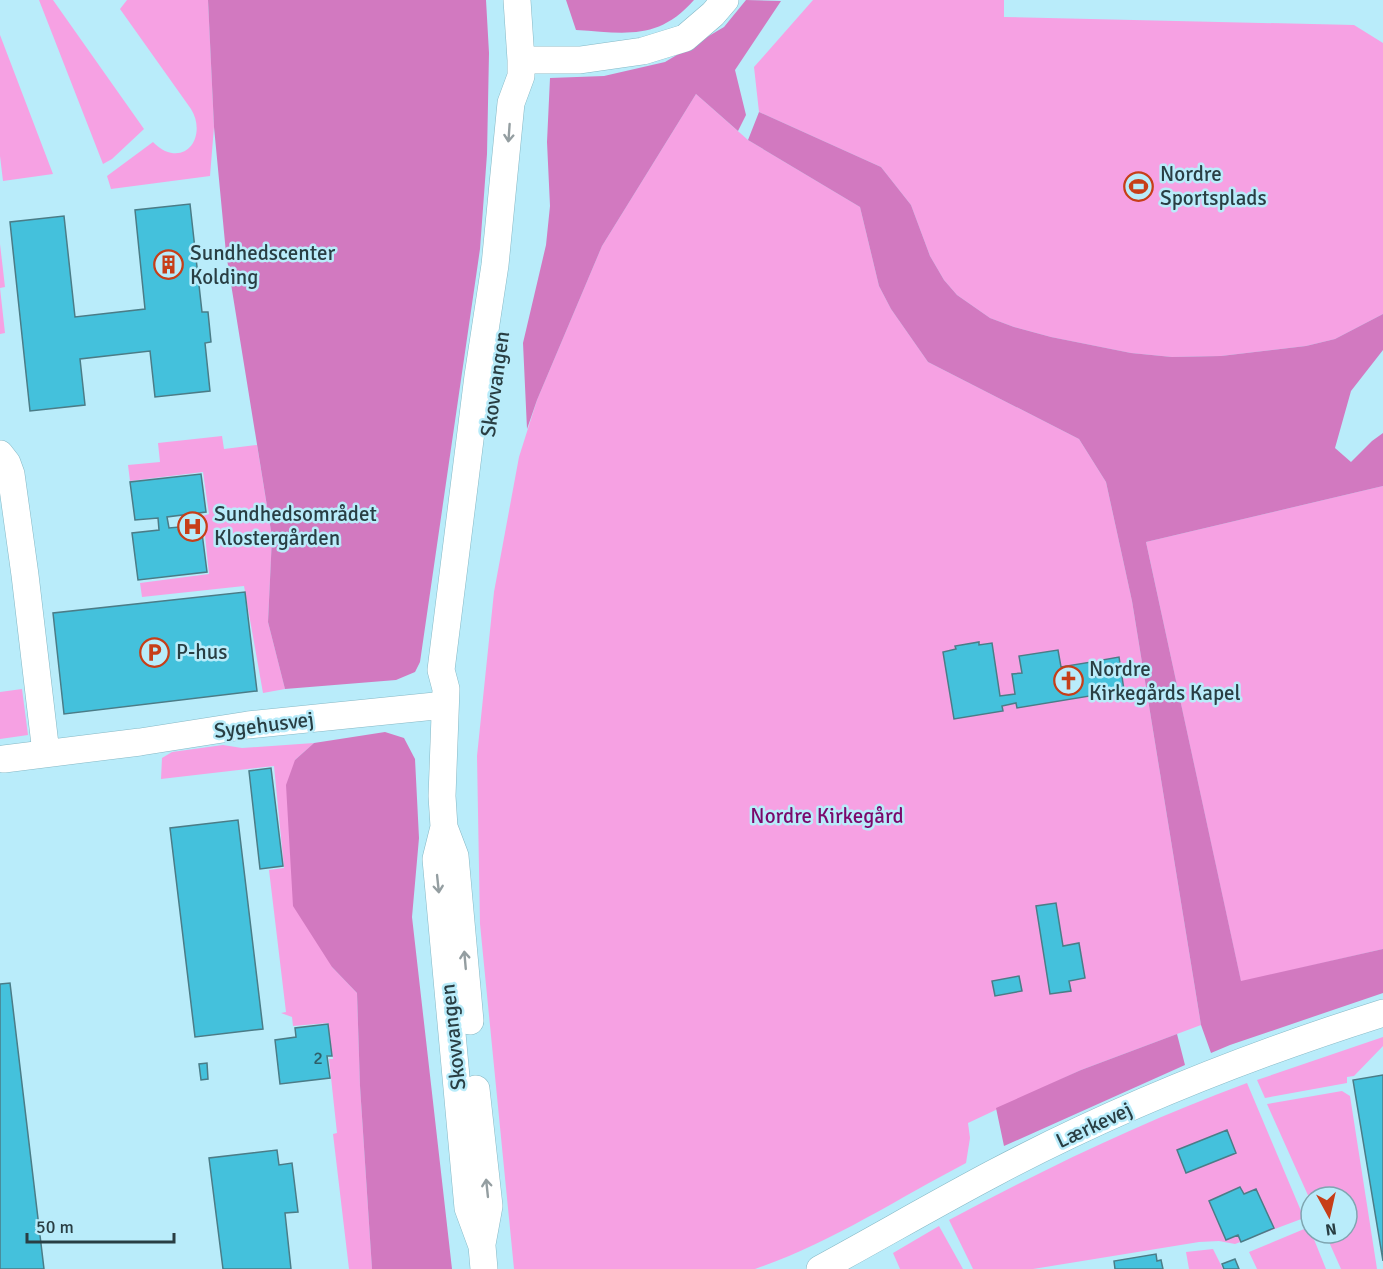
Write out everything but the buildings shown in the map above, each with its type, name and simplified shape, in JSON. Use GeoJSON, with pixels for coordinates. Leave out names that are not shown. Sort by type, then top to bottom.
{"type":"FeatureCollection","features":[{"type":"Feature","properties":{"kind":"street","name":"Skovvangen"},"geometry":{"type":"LineString","coordinates":[[483,1257],[489,1206],[475,1082],[455,856],[444,827],[442,796],[446,697],[441,670],[478,376],[495,265],[511,103],[521,68],[517,0]]}},
{"type":"Feature","properties":{"kind":"street"},"geometry":{"type":"LineString","coordinates":[[521,68],[643,51],[664,45],[685,38],[714,14],[725,0]]}},
{"type":"Feature","properties":{"kind":"street"},"geometry":{"type":"LineString","coordinates":[[0,454],[11,474],[46,753],[4,759]]}},
{"type":"Feature","properties":{"kind":"street","name":"Sygehusvej"},"geometry":{"type":"LineString","coordinates":[[46,753],[140,742],[446,697]]}},
{"type":"Feature","properties":{"kind":"street","name":"Lærkevej"},"geometry":{"type":"LineString","coordinates":[[820,1269],[997,1172],[1082,1130],[1222,1069],[1329,1030],[1383,1014]]}},
{"type":"Feature","properties":{"kind":"green space"},"geometry":{"type":"Polygon","coordinates":[[[39,0],[53,0],[144,129],[112,159],[103,164],[39,0]]]}},
{"type":"Feature","properties":{"kind":"green space"},"geometry":{"type":"Polygon","coordinates":[[[127,0],[208,0],[214,127],[210,176],[111,189],[107,176],[153,142],[165,151],[182,152],[193,142],[197,126],[191,109],[120,9],[127,0]]]}},
{"type":"Feature","properties":{"kind":"green space","name":"Nordre Sportsplads"},"geometry":{"type":"Polygon","coordinates":[[[813,0],[1004,0],[1004,17],[1354,25],[1383,43],[1383,314],[1335,339],[1306,346],[1221,356],[1172,357],[1131,353],[1051,337],[990,318],[957,295],[944,280],[930,256],[911,205],[881,167],[759,112],[754,67],[813,0]]]}},
{"type":"Feature","properties":{"kind":"green space"},"geometry":{"type":"Polygon","coordinates":[[[0,35],[53,174],[3,181],[0,156],[0,35]]]}},
{"type":"Feature","properties":{"kind":"green space","name":"Nordre Kirkegård"},"geometry":{"type":"Polygon","coordinates":[[[696,94],[748,140],[860,207],[879,286],[891,309],[928,362],[1079,439],[1106,482],[1132,601],[1201,1025],[1081,1070],[968,1123],[970,1138],[966,1163],[836,1234],[755,1269],[514,1269],[480,924],[477,756],[494,592],[519,457],[537,400],[602,246],[696,94]]]}},
{"type":"Feature","properties":{"kind":"green space"},"geometry":{"type":"Polygon","coordinates":[[[0,244],[5,287],[0,288],[0,244]]]}},
{"type":"Feature","properties":{"kind":"green space"},"geometry":{"type":"Polygon","coordinates":[[[0,288],[5,333],[0,334],[0,288]]]}},
{"type":"Feature","properties":{"kind":"green space"},"geometry":{"type":"Polygon","coordinates":[[[222,436],[224,449],[257,445],[272,537],[268,622],[285,689],[263,693],[244,586],[142,597],[140,583],[209,574],[203,516],[209,514],[203,472],[130,481],[128,465],[160,462],[158,443],[222,436]]]}},
{"type":"Feature","properties":{"kind":"green space"},"geometry":{"type":"Polygon","coordinates":[[[1383,486],[1383,949],[1241,982],[1146,542],[1383,486]]]}},
{"type":"Feature","properties":{"kind":"green space"},"geometry":{"type":"Polygon","coordinates":[[[22,689],[28,735],[0,739],[0,692],[22,689]]]}},
{"type":"Feature","properties":{"kind":"green space"},"geometry":{"type":"Polygon","coordinates":[[[314,743],[295,760],[332,967],[357,993],[360,1086],[372,1269],[349,1269],[333,1134],[337,1133],[329,1059],[333,1059],[328,1023],[293,1026],[292,1017],[281,1013],[286,1012],[269,870],[284,868],[274,766],[161,779],[162,758],[172,752],[223,745],[242,748],[314,743]]]}},
{"type":"Feature","properties":{"kind":"green space"},"geometry":{"type":"Polygon","coordinates":[[[1383,1037],[1383,1046],[1354,1076],[1347,1077],[1347,1083],[1265,1098],[1257,1080],[1383,1037]]]}},
{"type":"Feature","properties":{"kind":"green space"},"geometry":{"type":"Polygon","coordinates":[[[1247,1083],[1299,1206],[1299,1220],[1235,1244],[1219,1241],[1199,1242],[1033,1269],[973,1269],[949,1220],[1096,1146],[1247,1083]]]}},
{"type":"Feature","properties":{"kind":"green space"},"geometry":{"type":"Polygon","coordinates":[[[1342,1091],[1350,1096],[1377,1269],[1341,1269],[1330,1245],[1359,1245],[1359,1185],[1303,1185],[1267,1104],[1342,1091]]]}},
{"type":"Feature","properties":{"kind":"green space"},"geometry":{"type":"Polygon","coordinates":[[[939,1226],[963,1269],[900,1269],[893,1253],[939,1226]]]}},
{"type":"Feature","properties":{"kind":"green space"},"geometry":{"type":"Polygon","coordinates":[[[1299,1231],[1299,1245],[1316,1245],[1326,1269],[1257,1269],[1249,1252],[1299,1231]]]}},
{"type":"Feature","properties":{"kind":"green space"},"geometry":{"type":"Polygon","coordinates":[[[1213,1249],[1223,1269],[1189,1269],[1186,1252],[1213,1249]]]}},
{"type":"Feature","properties":{"kind":"shaded area"},"geometry":{"type":"Polygon","coordinates":[[[208,0],[486,0],[489,53],[487,154],[480,249],[420,662],[415,672],[396,680],[285,689],[268,622],[272,537],[226,253],[214,127],[208,0]]]}},
{"type":"Feature","properties":{"kind":"shaded area"},"geometry":{"type":"Polygon","coordinates":[[[566,0],[694,0],[681,13],[667,22],[640,32],[625,33],[576,30],[566,0]]]}},
{"type":"Feature","properties":{"kind":"shaded area"},"geometry":{"type":"Polygon","coordinates":[[[746,0],[781,1],[735,70],[746,115],[738,131],[696,94],[602,246],[527,429],[523,343],[546,245],[550,206],[547,142],[550,78],[604,76],[665,62],[724,27],[746,0]]]}},
{"type":"Feature","properties":{"kind":"shaded area"},"geometry":{"type":"Polygon","coordinates":[[[759,112],[881,167],[911,205],[930,256],[944,280],[957,295],[990,318],[1014,327],[1131,353],[1172,357],[1221,356],[1306,346],[1335,339],[1383,314],[1383,350],[1351,391],[1335,448],[1351,462],[1383,433],[1383,486],[1146,542],[1241,981],[1383,949],[1383,993],[1211,1053],[1201,1025],[1132,601],[1106,482],[1079,439],[928,362],[891,309],[879,286],[860,207],[748,140],[759,112]]]}},
{"type":"Feature","properties":{"kind":"shaded area"},"geometry":{"type":"Polygon","coordinates":[[[385,732],[404,738],[415,759],[419,838],[412,917],[452,1269],[372,1269],[360,1086],[357,993],[332,967],[293,906],[286,785],[295,760],[314,743],[385,732]]]}},
{"type":"Feature","properties":{"kind":"shaded area"},"geometry":{"type":"Polygon","coordinates":[[[1177,1034],[1185,1065],[1004,1146],[996,1108],[1081,1070],[1177,1034]]]}},
{"type":"Feature","properties":{"kind":"place","name":"Nordre Sportsplads"},"geometry":{"type":"Point","coordinates":[1139,186]}},
{"type":"Feature","properties":{"kind":"place","name":"Sundhedscenter Kolding"},"geometry":{"type":"Point","coordinates":[169,265]}},
{"type":"Feature","properties":{"kind":"place","name":"Sundhedsområdet Klostergården"},"geometry":{"type":"Point","coordinates":[193,526]}},
{"type":"Feature","properties":{"kind":"place","name":"P-hus"},"geometry":{"type":"Point","coordinates":[155,652]}},
{"type":"Feature","properties":{"kind":"place","name":"Nordre Kirkegårds Kapel"},"geometry":{"type":"Point","coordinates":[1068,681]}}]}
